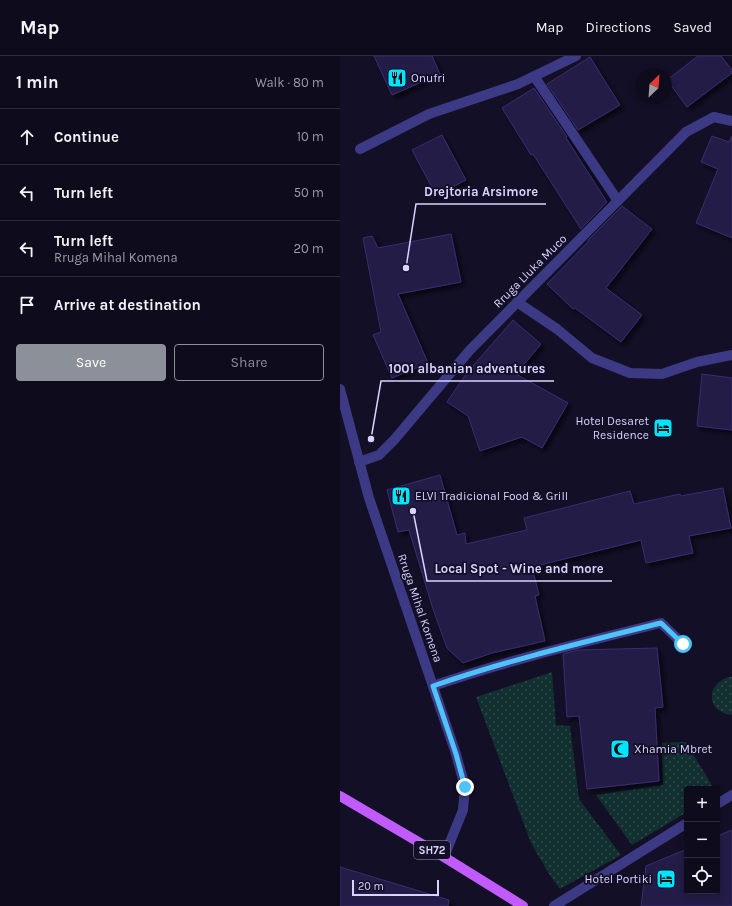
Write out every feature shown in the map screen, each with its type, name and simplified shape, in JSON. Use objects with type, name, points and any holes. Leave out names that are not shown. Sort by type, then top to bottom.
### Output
[{"type":"main road","name":"SH72","points":[[340,796],[444,857],[523,906]]},
{"type":"street","points":[[360,149],[429,114],[518,84],[576,56]]},
{"type":"street","points":[[534,76],[618,201]]},
{"type":"street","name":"Rruga Lluka Muco","points":[[360,462],[379,455],[394,440],[470,350],[686,132],[714,117],[732,121]]},
{"type":"street","points":[[517,302],[557,329],[592,358],[630,373],[662,374],[697,362],[732,355]]},
{"type":"street","name":"Rruga Mihal Komena","points":[[340,389],[369,498],[456,754],[465,787],[463,810],[444,857]]},
{"type":"street","points":[[433,686],[562,647],[661,623],[683,644]]},
{"type":"street","points":[[720,802],[732,794]]},
{"type":"street","points":[[554,906],[684,825]]},
{"type":"green space","points":[[552,672],[556,725],[570,726],[579,799],[621,855],[560,889],[549,874],[531,843],[476,697]]},
{"type":"green space","points":[[729,677],[732,677],[732,715],[723,713],[717,709],[713,704],[712,698],[716,685]]},
{"type":"green space","points":[[686,742],[712,786],[684,786],[684,814],[632,845],[596,795],[663,785],[662,743]]},
{"type":"building","points":[[374,56],[432,56],[440,74],[392,95]]},
{"type":"building","points":[[698,56],[721,56],[732,70],[732,73],[687,107],[672,87],[672,76]]},
{"type":"building","points":[[590,57],[620,105],[578,130],[547,84]]},
{"type":"building","points":[[534,88],[567,137],[566,138],[607,202],[581,229],[533,154],[531,155],[502,108]]},
{"type":"building","points":[[442,135],[466,180],[436,195],[412,150]]},
{"type":"building","points":[[712,136],[729,142],[732,136],[732,238],[696,223],[718,169],[701,162]]},
{"type":"building","points":[[622,206],[652,229],[606,288],[642,315],[621,342],[575,308],[573,309],[547,284]]},
{"type":"building","points":[[451,234],[461,282],[398,294],[428,363],[392,378],[373,335],[381,332],[363,238],[372,236],[378,248]]},
{"type":"building","points":[[513,320],[541,344],[516,374],[568,403],[542,448],[522,437],[480,451],[468,416],[447,402],[466,374]]},
{"type":"building","points":[[702,374],[732,378],[732,430],[697,426]]},
{"type":"building","points":[[440,475],[457,535],[465,533],[466,544],[527,530],[524,518],[630,491],[634,504],[680,494],[681,496],[723,488],[731,528],[689,536],[693,553],[646,563],[641,540],[532,567],[539,595],[535,596],[545,641],[492,653],[463,663],[447,648],[433,609],[409,530],[398,532],[387,490]]},
{"type":"building","name":"Xhamia Mbret","points":[[657,648],[663,707],[655,708],[659,781],[587,789],[579,716],[567,717],[563,654],[578,650]]},
{"type":"building","name":"Hotel Portiki","points":[[732,830],[732,906],[641,906],[646,866],[684,850],[684,894],[720,894],[720,835]]},
{"type":"building","points":[[340,867],[449,900],[448,906],[340,906]]},
{"type":"place","name":"Onufri","points":[[397,78]]},
{"type":"place","name":"Drejtoria Arsimore","points":[[406,268]]},
{"type":"place","name":"Hotel Desaret Residence","points":[[663,428]]},
{"type":"place","name":"1001 albanian adventures","points":[[371,439]]},
{"type":"place","name":"ELVI Tradicional Food & Grill","points":[[401,496]]},
{"type":"place","name":"Local Spot - Wine and more","points":[[413,511]]},
{"type":"place","name":"Xhamia Mbret","points":[[620,749]]},
{"type":"place","name":"Hotel Portiki","points":[[666,879]]},
{"type":"route","points":[[465,787],[456,754],[433,686],[562,647],[661,623],[683,644]]}]
